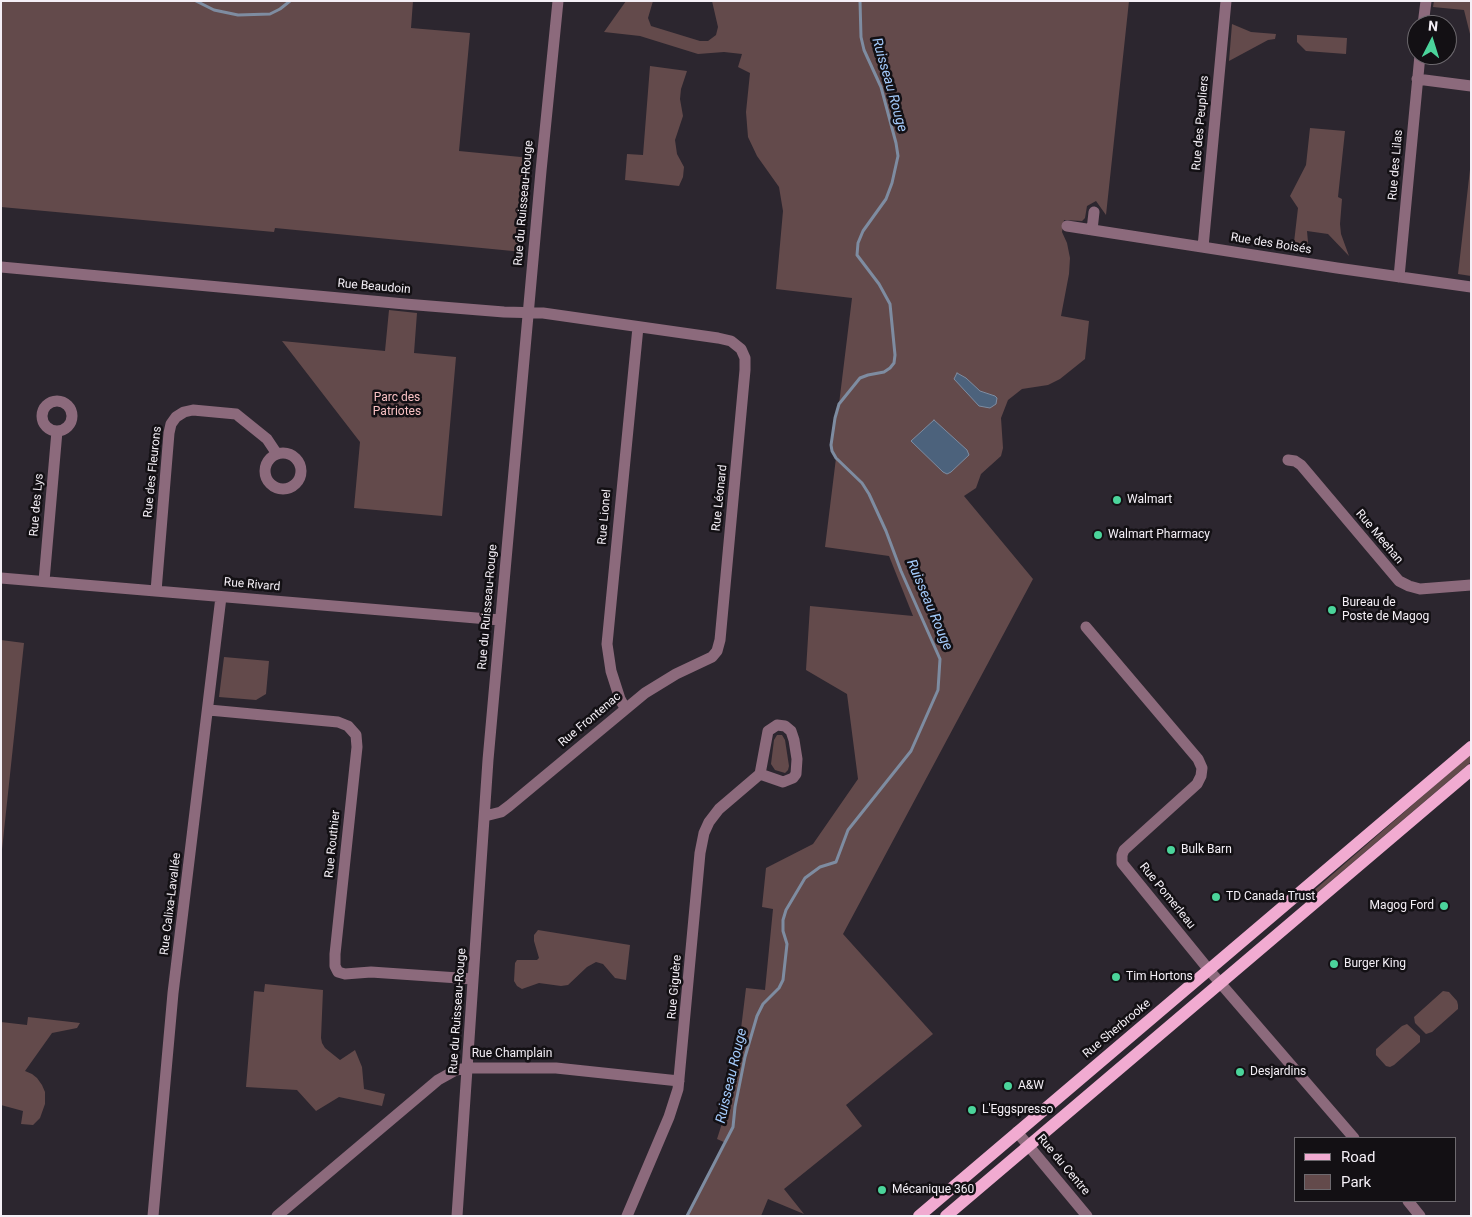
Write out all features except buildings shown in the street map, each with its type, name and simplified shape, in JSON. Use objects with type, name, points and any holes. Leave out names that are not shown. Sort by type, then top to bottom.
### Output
[{"type":"main road","name":"Rue Sherbrooke","points":[[919,1216],[1471,747]]},
{"type":"main road","points":[[946,1216],[1471,770]]},
{"type":"street","name":"Rue du Ruisseau-Rouge","points":[[457,1216],[500,620],[558,1]]},
{"type":"street","name":"Rue des Peupliers","points":[[1203,247],[1226,1]]},
{"type":"street","points":[[1424,15],[1426,1]]},
{"type":"street","name":"Rue des Lilas","points":[[1399,277],[1419,65]]},
{"type":"street","points":[[1418,79],[1471,86]]},
{"type":"street","points":[[1092,230],[1094,212]]},
{"type":"street","name":"Rue des Boisés","points":[[1067,226],[1471,287]]},
{"type":"street","name":"Rue Beaudoin","points":[[1,267],[405,304],[504,312],[543,313],[725,339],[736,344],[741,349]]},
{"type":"street","name":"Rue Lionel","points":[[625,708],[611,671],[607,644],[638,326]]},
{"type":"street","name":"Rue Léonard","points":[[717,651],[746,370],[745,358],[741,349]]},
{"type":"street","name":"Rue des Fleurons","points":[[156,591],[169,432],[171,424],[176,417],[184,412],[193,410],[236,414],[267,439],[277,454]]},
{"type":"street","name":"Rue des Lys","points":[[44,581],[57,431]]},
{"type":"street","name":"Rue Meehan","points":[[1288,460],[1295,461],[1301,465],[1399,581],[1420,589],[1471,585]]},
{"type":"street","name":"Rue Rivard","points":[[1,578],[500,620]]},
{"type":"street","name":"Rue Calixa-Lavallée","points":[[153,1216],[173,993],[222,597]]},
{"type":"street","name":"Rue Pomerleau","points":[[1086,627],[1200,763],[1202,772],[1198,782],[1124,850],[1121,859],[1124,865],[1209,970],[1353,1137]]},
{"type":"street","name":"Rue Frontenac","points":[[485,816],[500,812],[509,806],[625,708],[655,686],[712,656],[717,651]]},
{"type":"street","name":"Rue Routhier","points":[[209,710],[338,722],[348,726],[356,735],[335,954],[335,966],[338,972],[345,974],[371,972],[473,979]]},
{"type":"street","points":[[773,726],[785,726],[791,731],[794,740],[797,759],[796,774],[783,782],[760,774],[764,761],[767,733],[773,726]]},
{"type":"street","name":"Rue Giguère","points":[[627,1216],[669,1117],[679,1081],[700,854],[704,833],[712,817],[719,809],[760,774]]},
{"type":"street","name":"Rue Champlain","points":[[277,1216],[438,1080],[456,1070],[468,1068],[566,1068],[679,1081]]},
{"type":"street","name":"Rue du Centre","points":[[1017,1132],[1087,1216]]},
{"type":"street","points":[[1409,1202],[1420,1216]]},
{"type":"green space","points":[[1,1],[413,1],[411,28],[470,33],[459,151],[531,158],[523,252],[275,228],[274,232],[1,207]]},
{"type":"green space","points":[[626,1],[653,1],[648,18],[651,26],[700,41],[708,41],[716,35],[718,27],[712,1],[1129,1],[1106,215],[1096,201],[1087,206],[1085,218],[1082,221],[1064,220],[1062,232],[1067,243],[1070,258],[1061,316],[1089,321],[1085,359],[1060,379],[1048,385],[1022,389],[1008,400],[1001,418],[1003,448],[1001,456],[981,474],[976,488],[964,496],[1033,579],[843,934],[933,1034],[846,1105],[862,1126],[784,1189],[804,1214],[768,1199],[761,1216],[687,1216],[726,1143],[717,1139],[734,1086],[746,988],[765,990],[773,909],[762,907],[766,868],[813,844],[858,779],[847,694],[806,670],[810,606],[913,616],[889,556],[825,547],[836,458],[832,451],[831,439],[839,404],[852,298],[776,289],[783,211],[779,187],[757,156],[748,137],[746,112],[750,73],[738,67],[742,54],[724,52],[698,54],[640,36],[604,32]]},
{"type":"green space","points":[[1434,1],[1471,1],[1471,38],[1464,10],[1433,7]]},
{"type":"green space","points":[[1232,24],[1251,32],[1276,34],[1275,39],[1268,40],[1229,61]]},
{"type":"green space","points":[[1297,35],[1347,38],[1346,54],[1306,51],[1297,42]]},
{"type":"green space","points":[[650,66],[687,71],[680,99],[683,116],[675,140],[677,154],[684,167],[683,177],[679,186],[625,180],[627,154],[643,155]]},
{"type":"green space","points":[[1310,128],[1345,131],[1338,197],[1342,199],[1341,234],[1349,256],[1328,234],[1307,231],[1309,253],[1293,251],[1298,208],[1290,196],[1306,165]]},
{"type":"green space","points":[[1471,161],[1471,276],[1458,274]]},
{"type":"green space","name":"Parc des Patriotes","points":[[389,310],[417,313],[414,353],[456,357],[442,516],[354,508],[360,442],[282,341],[385,351]]},
{"type":"green space","points":[[1,640],[24,643],[1,859]]},
{"type":"green space","points":[[224,657],[269,661],[266,694],[256,700],[219,697]]},
{"type":"green space","points":[[777,735],[782,735],[785,740],[789,766],[785,773],[775,770],[771,764],[774,740]]},
{"type":"green space","points":[[1471,754],[1471,762],[1305,903],[1303,900]]},
{"type":"green space","points":[[538,930],[630,945],[626,980],[615,978],[603,964],[596,962],[587,967],[568,985],[539,983],[522,989],[514,981],[515,963],[517,960],[537,960],[539,958],[534,941],[534,935]]},
{"type":"green space","points":[[265,984],[323,990],[322,1043],[325,1048],[340,1060],[355,1050],[362,1067],[364,1089],[385,1094],[382,1106],[339,1097],[316,1111],[297,1090],[246,1087],[254,991],[264,992]]},
{"type":"green space","points":[[1443,991],[1449,992],[1457,1001],[1458,1009],[1432,1032],[1426,1034],[1415,1023],[1414,1017]]},
{"type":"green space","points":[[28,1017],[80,1023],[77,1028],[52,1033],[25,1071],[37,1078],[45,1092],[45,1104],[40,1118],[33,1125],[21,1124],[23,1111],[1,1105],[1,1022],[27,1025]]},
{"type":"green space","points":[[1407,1024],[1420,1036],[1420,1042],[1394,1065],[1386,1066],[1376,1055],[1376,1049],[1402,1026]]},
{"type":"water","points":[[957,373],[966,378],[980,391],[995,396],[997,398],[996,404],[990,408],[979,406],[954,379]]},
{"type":"water","points":[[934,420],[967,450],[969,455],[947,474],[911,441]]},
{"type":"waterway","points":[[196,1],[214,10],[238,15],[270,14],[290,1]]},
{"type":"waterway","name":"Ruisseau Rouge","points":[[687,1216],[733,1127],[745,1057],[757,1016],[763,1004],[779,988],[783,980],[787,944],[783,931],[783,920],[786,910],[805,878],[820,867],[836,862],[848,830],[911,751],[938,690],[940,659],[901,571],[886,531],[862,483],[836,458],[831,445],[839,404],[860,378],[884,372],[890,368],[894,363],[895,355],[890,304],[879,284],[857,255],[858,243],[863,231],[886,199],[898,156],[881,87],[864,50],[861,37],[860,1]]},
{"type":"place","name":"Walmart","points":[[1117,500]]},
{"type":"place","name":"Walmart Pharmacy","points":[[1098,535]]},
{"type":"place","name":"Bureau de Poste de Magog","points":[[1332,610]]},
{"type":"place","name":"Bulk Barn","points":[[1171,850]]},
{"type":"place","name":"TD Canada Trust","points":[[1216,897]]},
{"type":"place","name":"Magog Ford","points":[[1444,906]]},
{"type":"place","name":"Burger King","points":[[1334,964]]},
{"type":"place","name":"Tim Hortons","points":[[1116,977]]},
{"type":"place","name":"Desjardins","points":[[1240,1072]]},
{"type":"place","name":"A&W","points":[[1008,1086]]},
{"type":"place","name":"L'Eggspresso","points":[[972,1110]]},
{"type":"place","name":"Mécanique 360","points":[[882,1190]]}]
